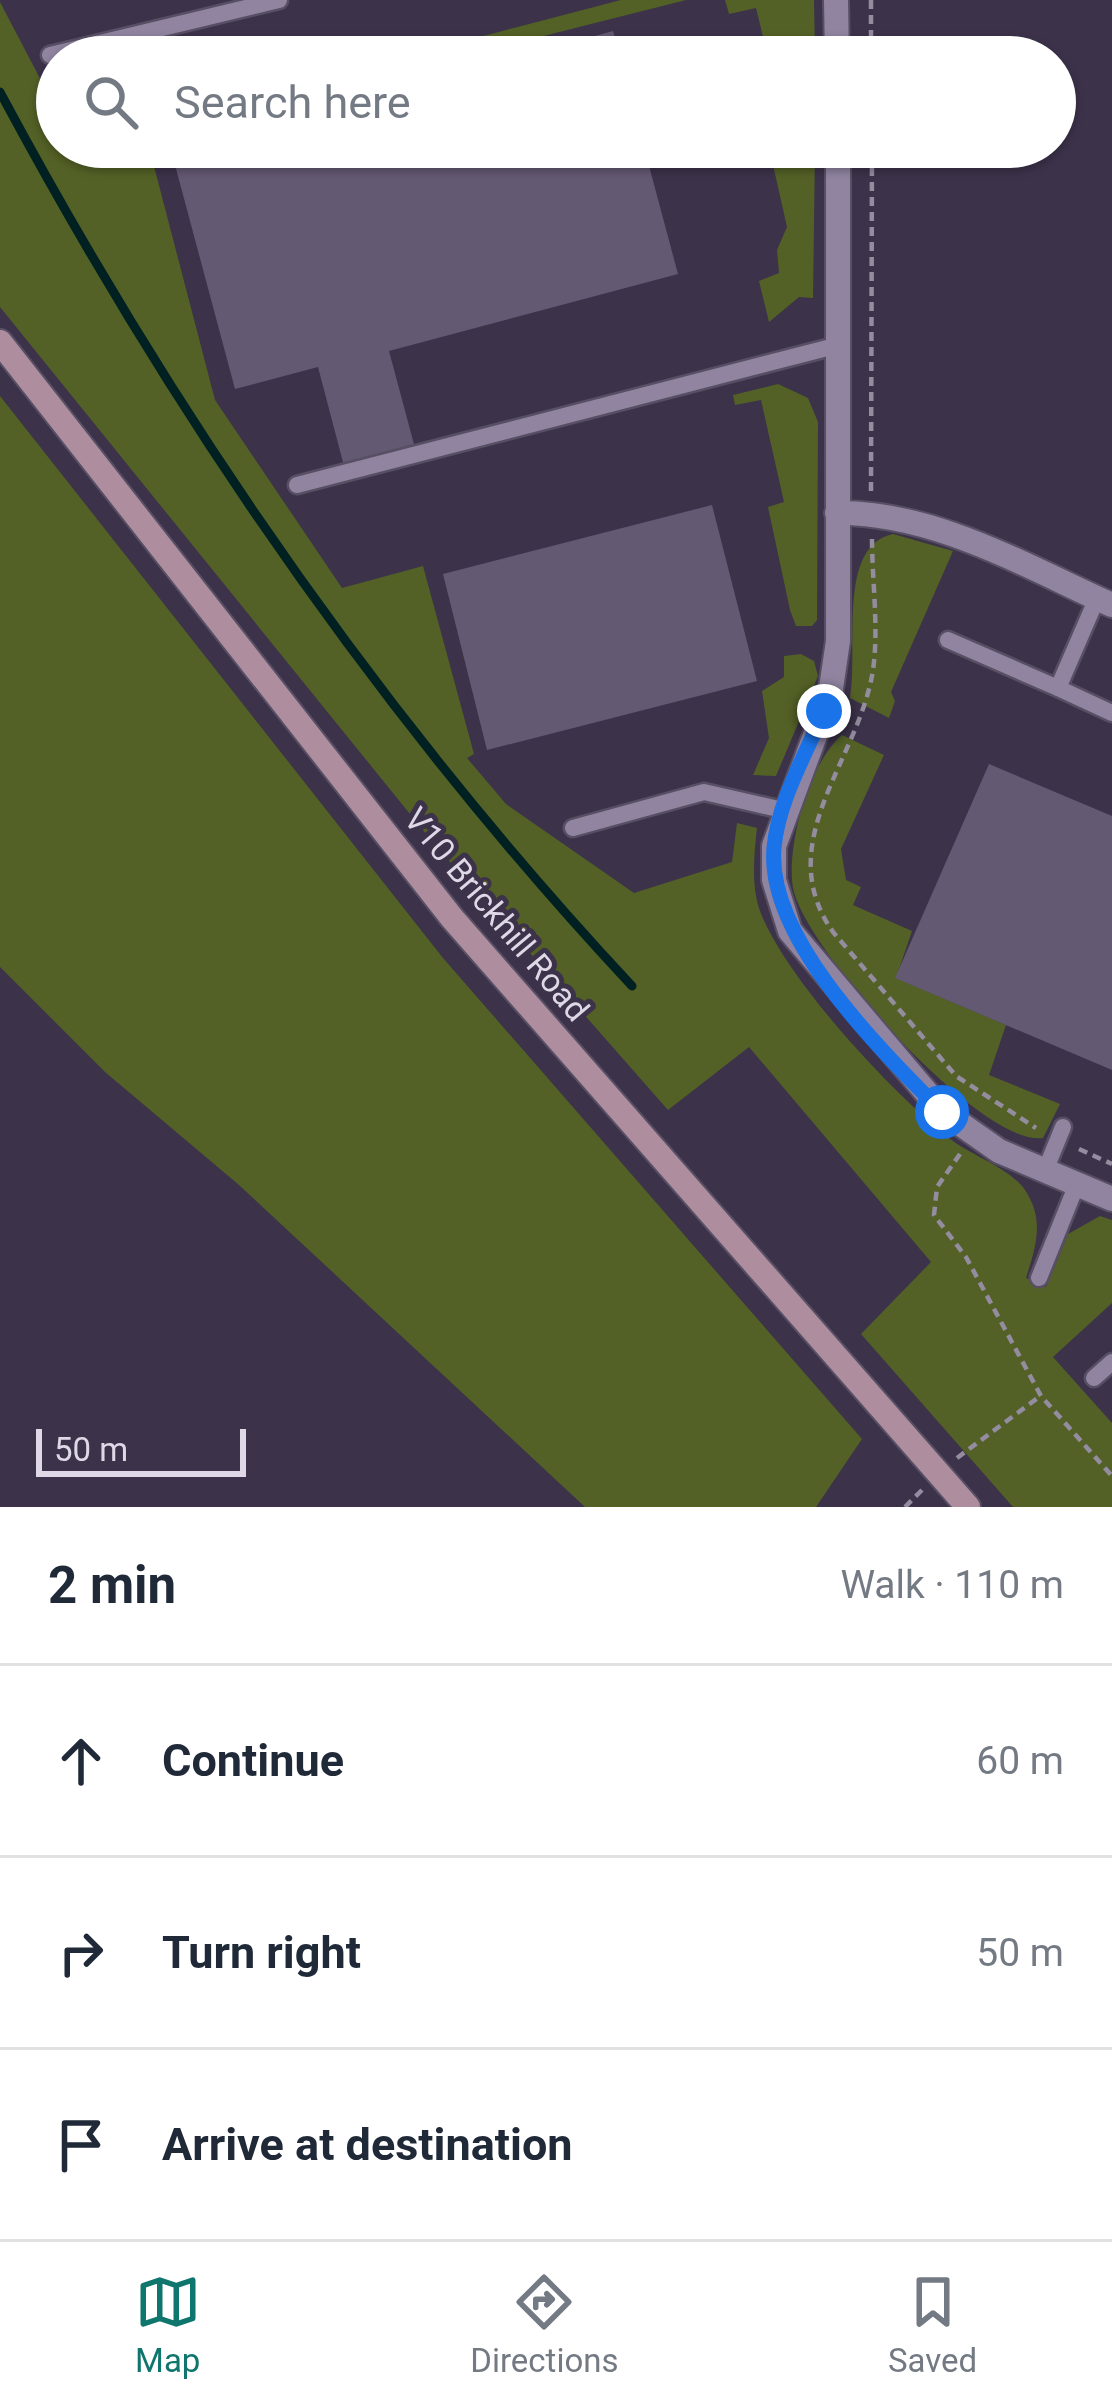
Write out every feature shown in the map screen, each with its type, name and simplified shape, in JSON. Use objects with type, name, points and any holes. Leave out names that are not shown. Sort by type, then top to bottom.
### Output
[{"type":"street","points":[[836,0],[837,36]]},
{"type":"street","points":[[838,168],[835,674],[783,809],[774,846],[774,880],[790,931],[919,1088],[974,1135],[1045,1172],[1112,1199]]},
{"type":"street","name":"V10 Brickhill Road","points":[[0,342],[452,918],[968,1507]]},
{"type":"street","points":[[837,514],[872,513],[960,538],[1105,601]]},
{"type":"lane","points":[[129,36],[279,0]]},
{"type":"lane","points":[[297,484],[835,346]]},
{"type":"lane","points":[[1058,688],[1105,601]]},
{"type":"lane","points":[[948,640],[1112,712]]},
{"type":"lane","points":[[572,828],[704,792],[783,809]]},
{"type":"lane","points":[[1045,1172],[1061,1134]]},
{"type":"lane","points":[[1039,1278],[1077,1184]]},
{"type":"lane","points":[[1094,1378],[1112,1362]]},
{"type":"path","points":[[871,0],[872,36]]},
{"type":"path","points":[[872,168],[873,668],[857,726],[808,842],[813,894],[833,932],[956,1076],[994,1105],[1112,1163]]},
{"type":"path","points":[[974,1135],[938,1187],[934,1215],[966,1257],[1041,1396],[1112,1475]]},
{"type":"path","points":[[938,1473],[1041,1396]]},
{"type":"green space","points":[[621,0],[686,0],[544,36],[483,36]]},
{"type":"green space","points":[[725,0],[814,0],[815,36],[763,36],[756,8],[729,14]]},
{"type":"green space","points":[[0,2],[36,71],[36,168],[154,168],[215,400],[342,588],[423,566],[474,754],[467,758],[506,804],[634,893],[732,862],[737,823],[757,828],[757,901],[792,968],[842,1033],[899,1093],[949,1138],[1010,1175],[1025,1190],[1037,1223],[1026,1278],[1046,1287],[1068,1234],[1100,1216],[1112,1220],[1112,1303],[1053,1357],[1112,1423],[1112,1507],[1013,1507],[861,1334],[931,1262],[749,1047],[668,1110],[435,845],[0,307]]},
{"type":"green space","points":[[774,168],[815,168],[813,298],[799,297],[769,322],[759,281],[779,273],[777,250],[787,227]]},
{"type":"green space","points":[[778,384],[808,398],[818,422],[817,620],[812,626],[796,626],[790,610],[768,507],[784,502],[761,400],[735,405],[733,395]]},
{"type":"green space","points":[[0,396],[443,958],[862,1439],[816,1507],[585,1507],[239,1185],[105,1072],[0,967]]},
{"type":"green space","points":[[893,534],[953,551],[891,692],[895,701],[889,718],[850,698],[857,579],[875,543]]},
{"type":"green space","points":[[801,654],[814,661],[818,676],[776,776],[753,775],[769,738],[762,691],[784,677],[784,656]]},
{"type":"green space","points":[[842,735],[884,755],[841,849],[846,880],[861,887],[853,905],[912,931],[896,978],[1006,1025],[989,1075],[1060,1104],[1043,1138],[1015,1133],[939,1079],[860,995],[804,916],[793,888],[797,829],[819,765]]},
{"type":"building","points":[[176,168],[650,168],[678,274],[389,351],[415,448],[344,466],[318,367],[235,389]]},
{"type":"building","points":[[712,505],[757,681],[487,750],[443,574]]},
{"type":"building","points":[[989,764],[1112,816],[1112,1070],[895,978]]},
{"type":"waterway","points":[[0,92],[36,156]]},
{"type":"waterway","points":[[42,168],[137,330],[287,560],[452,779],[632,986]]},
{"type":"route","points":[[824,711],[783,809],[774,846],[774,880],[781,909],[804,954],[942,1112]]}]
